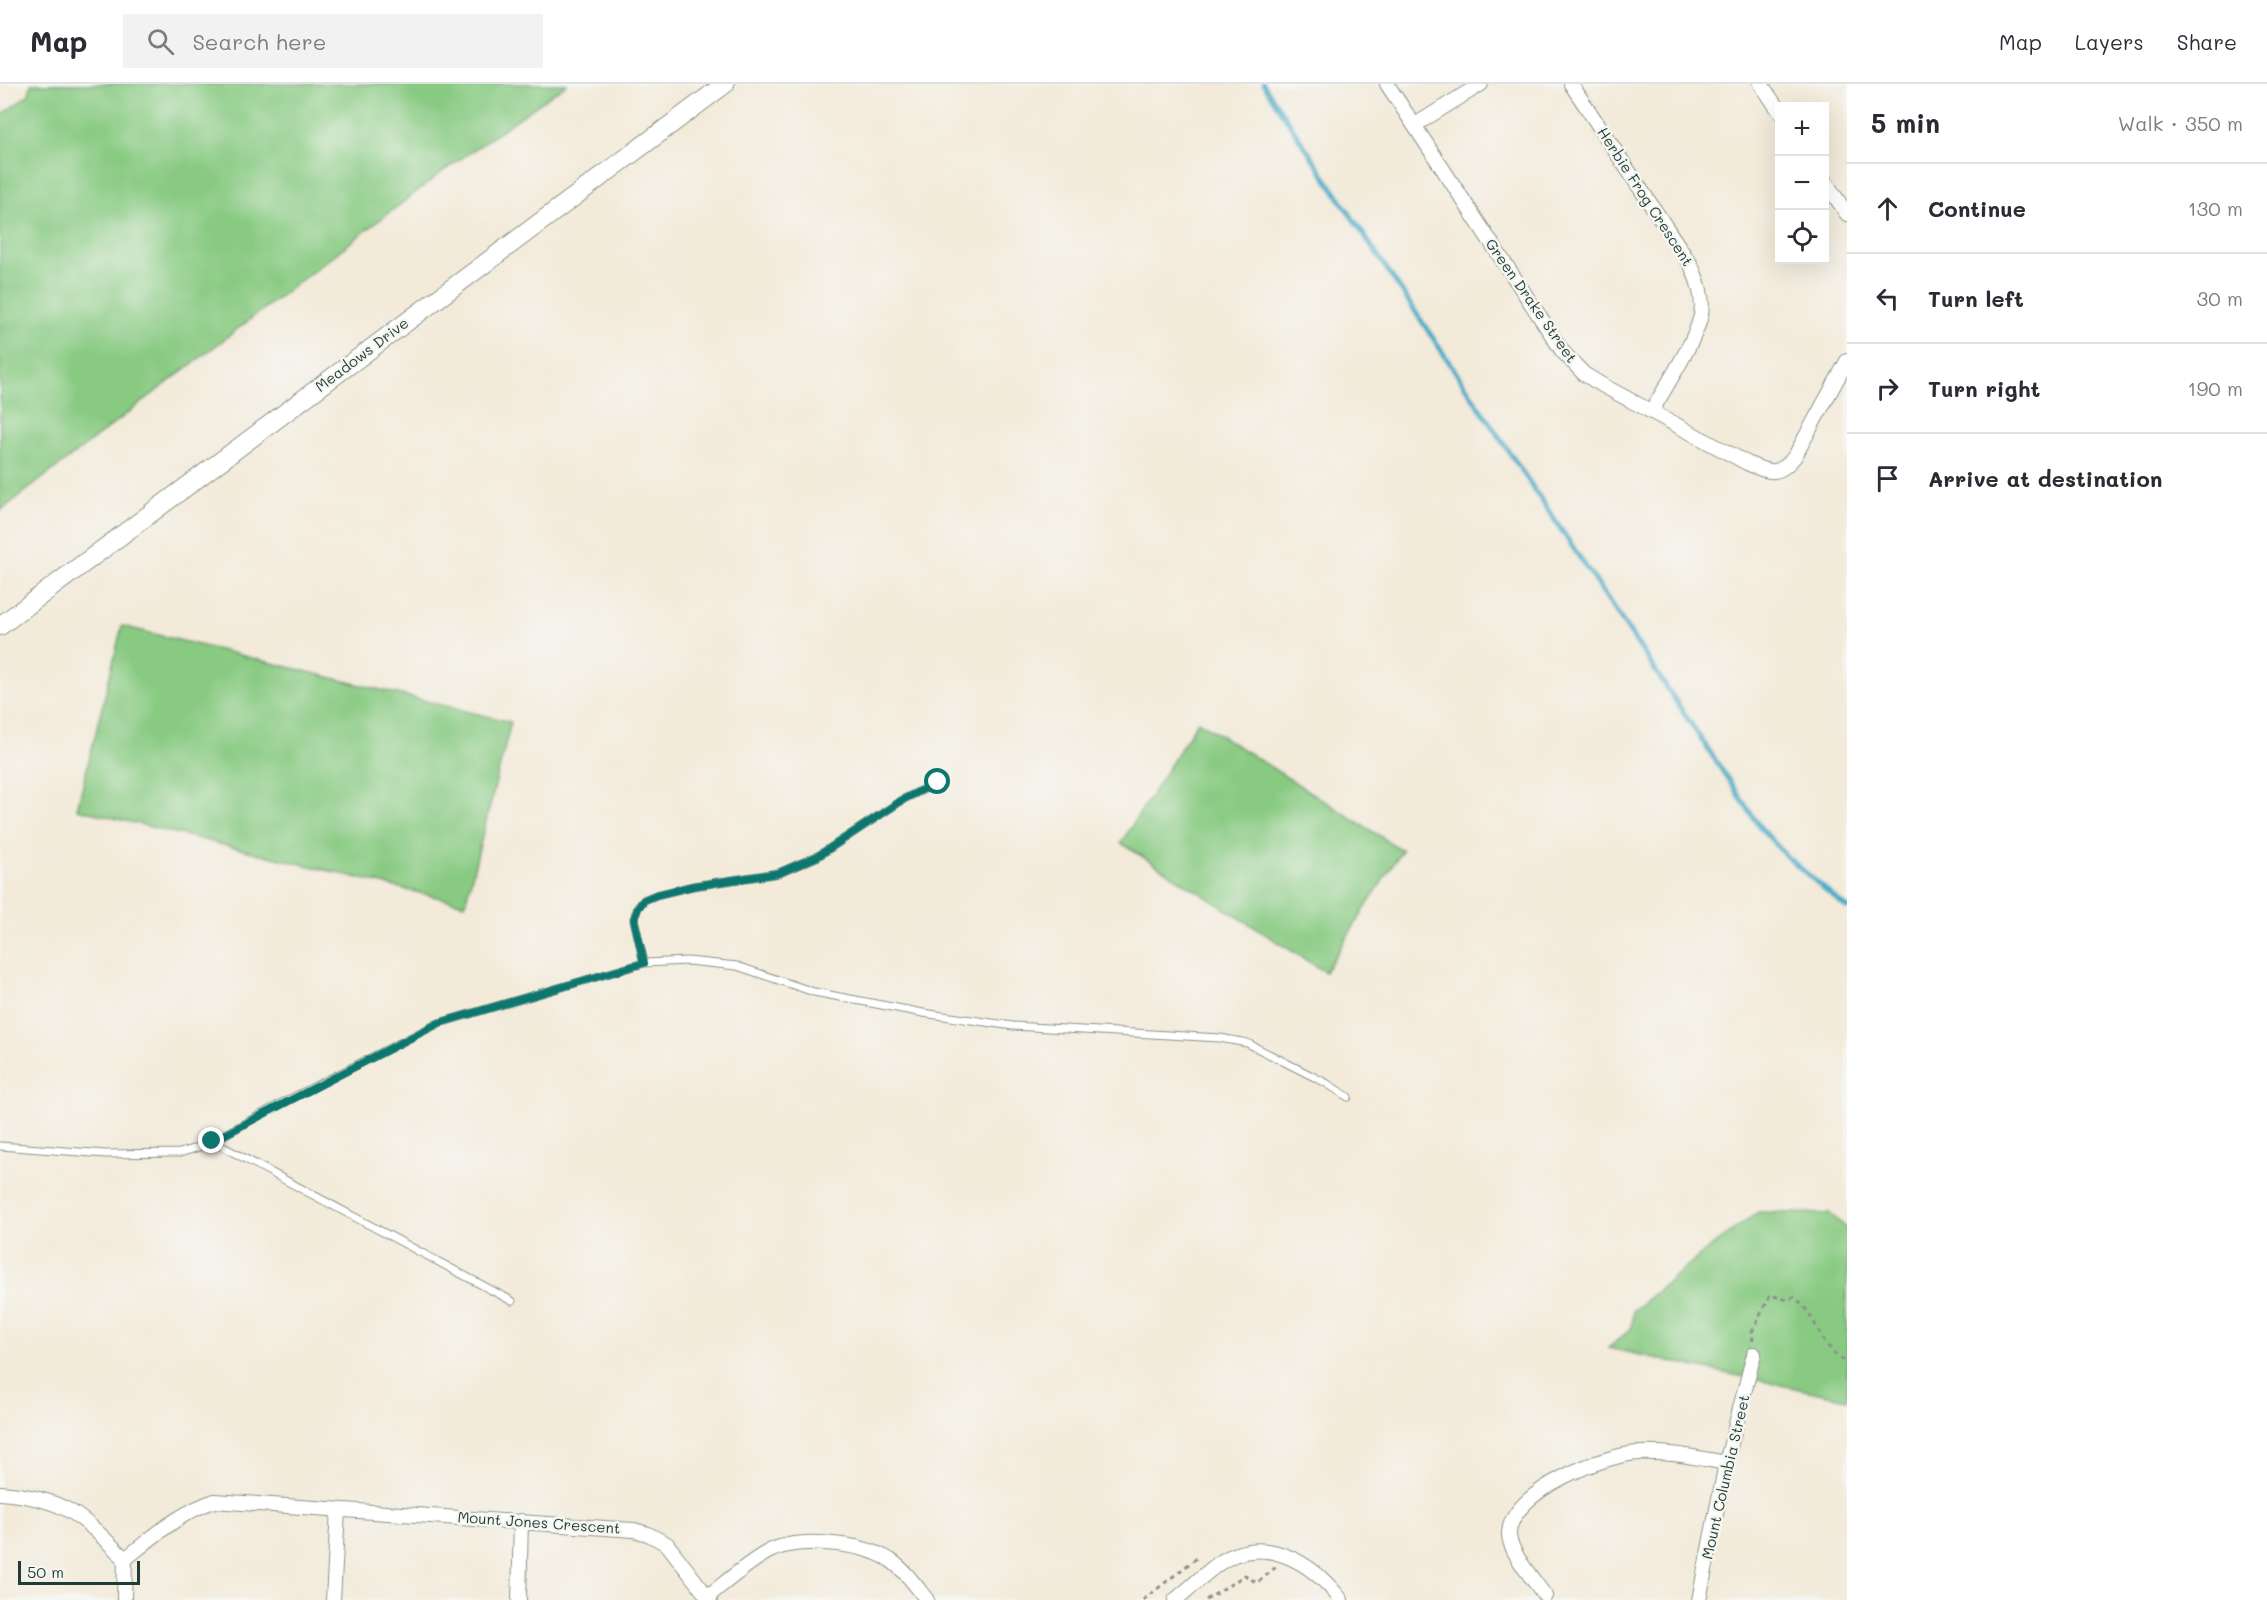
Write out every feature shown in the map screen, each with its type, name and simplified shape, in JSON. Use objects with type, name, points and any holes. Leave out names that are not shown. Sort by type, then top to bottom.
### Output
[{"type":"street","name":"Meadows Drive","points":[[0,626],[725,84]]},
{"type":"street","name":"Green Drake Street","points":[[1387,84],[1563,352],[1584,374],[1747,463],[1770,472],[1787,466],[1796,456],[1847,361]]},
{"type":"street","points":[[1415,125],[1481,84]]},
{"type":"street","name":"Herbie Frog Crescent","points":[[1571,84],[1691,265],[1698,280],[1702,303],[1698,327],[1651,412]]},
{"type":"street","points":[[1761,84],[1775,106]]},
{"type":"street","points":[[1829,187],[1847,214]]},
{"type":"street","name":"Mount Columbia Street","points":[[1699,1600],[1726,1462],[1754,1354]]},
{"type":"street","points":[[1545,1596],[1510,1542],[1509,1532],[1520,1508],[1541,1490],[1605,1458],[1638,1453],[1677,1454],[1726,1462]]},
{"type":"street","points":[[0,1493],[17,1494],[60,1504],[88,1524],[125,1559],[124,1600]]},
{"type":"street","name":"Mount Jones Crescent","points":[[125,1559],[168,1525],[200,1506],[214,1502],[522,1521],[614,1528],[648,1534],[667,1544],[708,1598]]},
{"type":"street","points":[[333,1600],[338,1510]]},
{"type":"street","points":[[519,1600],[522,1521]]},
{"type":"street","points":[[708,1598],[766,1553],[782,1546],[803,1543],[840,1545],[874,1552],[890,1560],[903,1571],[927,1600]]},
{"type":"street","points":[[1175,1600],[1219,1564],[1239,1554],[1257,1550],[1285,1555],[1304,1563],[1329,1585],[1341,1600]]},
{"type":"lane","points":[[644,963],[634,919],[644,900],[693,886],[779,873],[818,856],[904,799],[938,782]]},
{"type":"lane","points":[[0,1146],[60,1152],[151,1155],[180,1153],[212,1141],[439,1023],[644,963],[688,961],[737,966],[814,992],[923,1013],[1013,1026],[1220,1038],[1247,1043],[1326,1083],[1348,1097]]},
{"type":"lane","points":[[212,1141],[512,1301]]},
{"type":"path","points":[[1754,1354],[1752,1332],[1770,1295],[1788,1300],[1794,1297],[1802,1302],[1816,1322],[1829,1349],[1836,1357],[1847,1362]]},
{"type":"path","points":[[1206,1600],[1245,1575],[1257,1583],[1285,1555]]},
{"type":"path","points":[[1143,1600],[1198,1557]]},
{"type":"green space","points":[[31,84],[567,84],[441,173],[0,511],[0,116],[29,94]]},
{"type":"green space","points":[[122,626],[511,722],[465,904],[77,809]]},
{"type":"green space","points":[[1198,721],[1402,850],[1325,972],[1121,843]]},
{"type":"green space","points":[[1758,1212],[1830,1214],[1847,1228],[1847,1399],[1608,1348],[1631,1329],[1633,1311],[1709,1248]]},
{"type":"waterway","points":[[1263,84],[1760,827],[1786,856],[1847,908]]},
{"type":"route","points":[[212,1141],[439,1023],[644,963],[634,919],[644,900],[693,886],[779,873],[818,856],[904,799],[938,782]]}]
